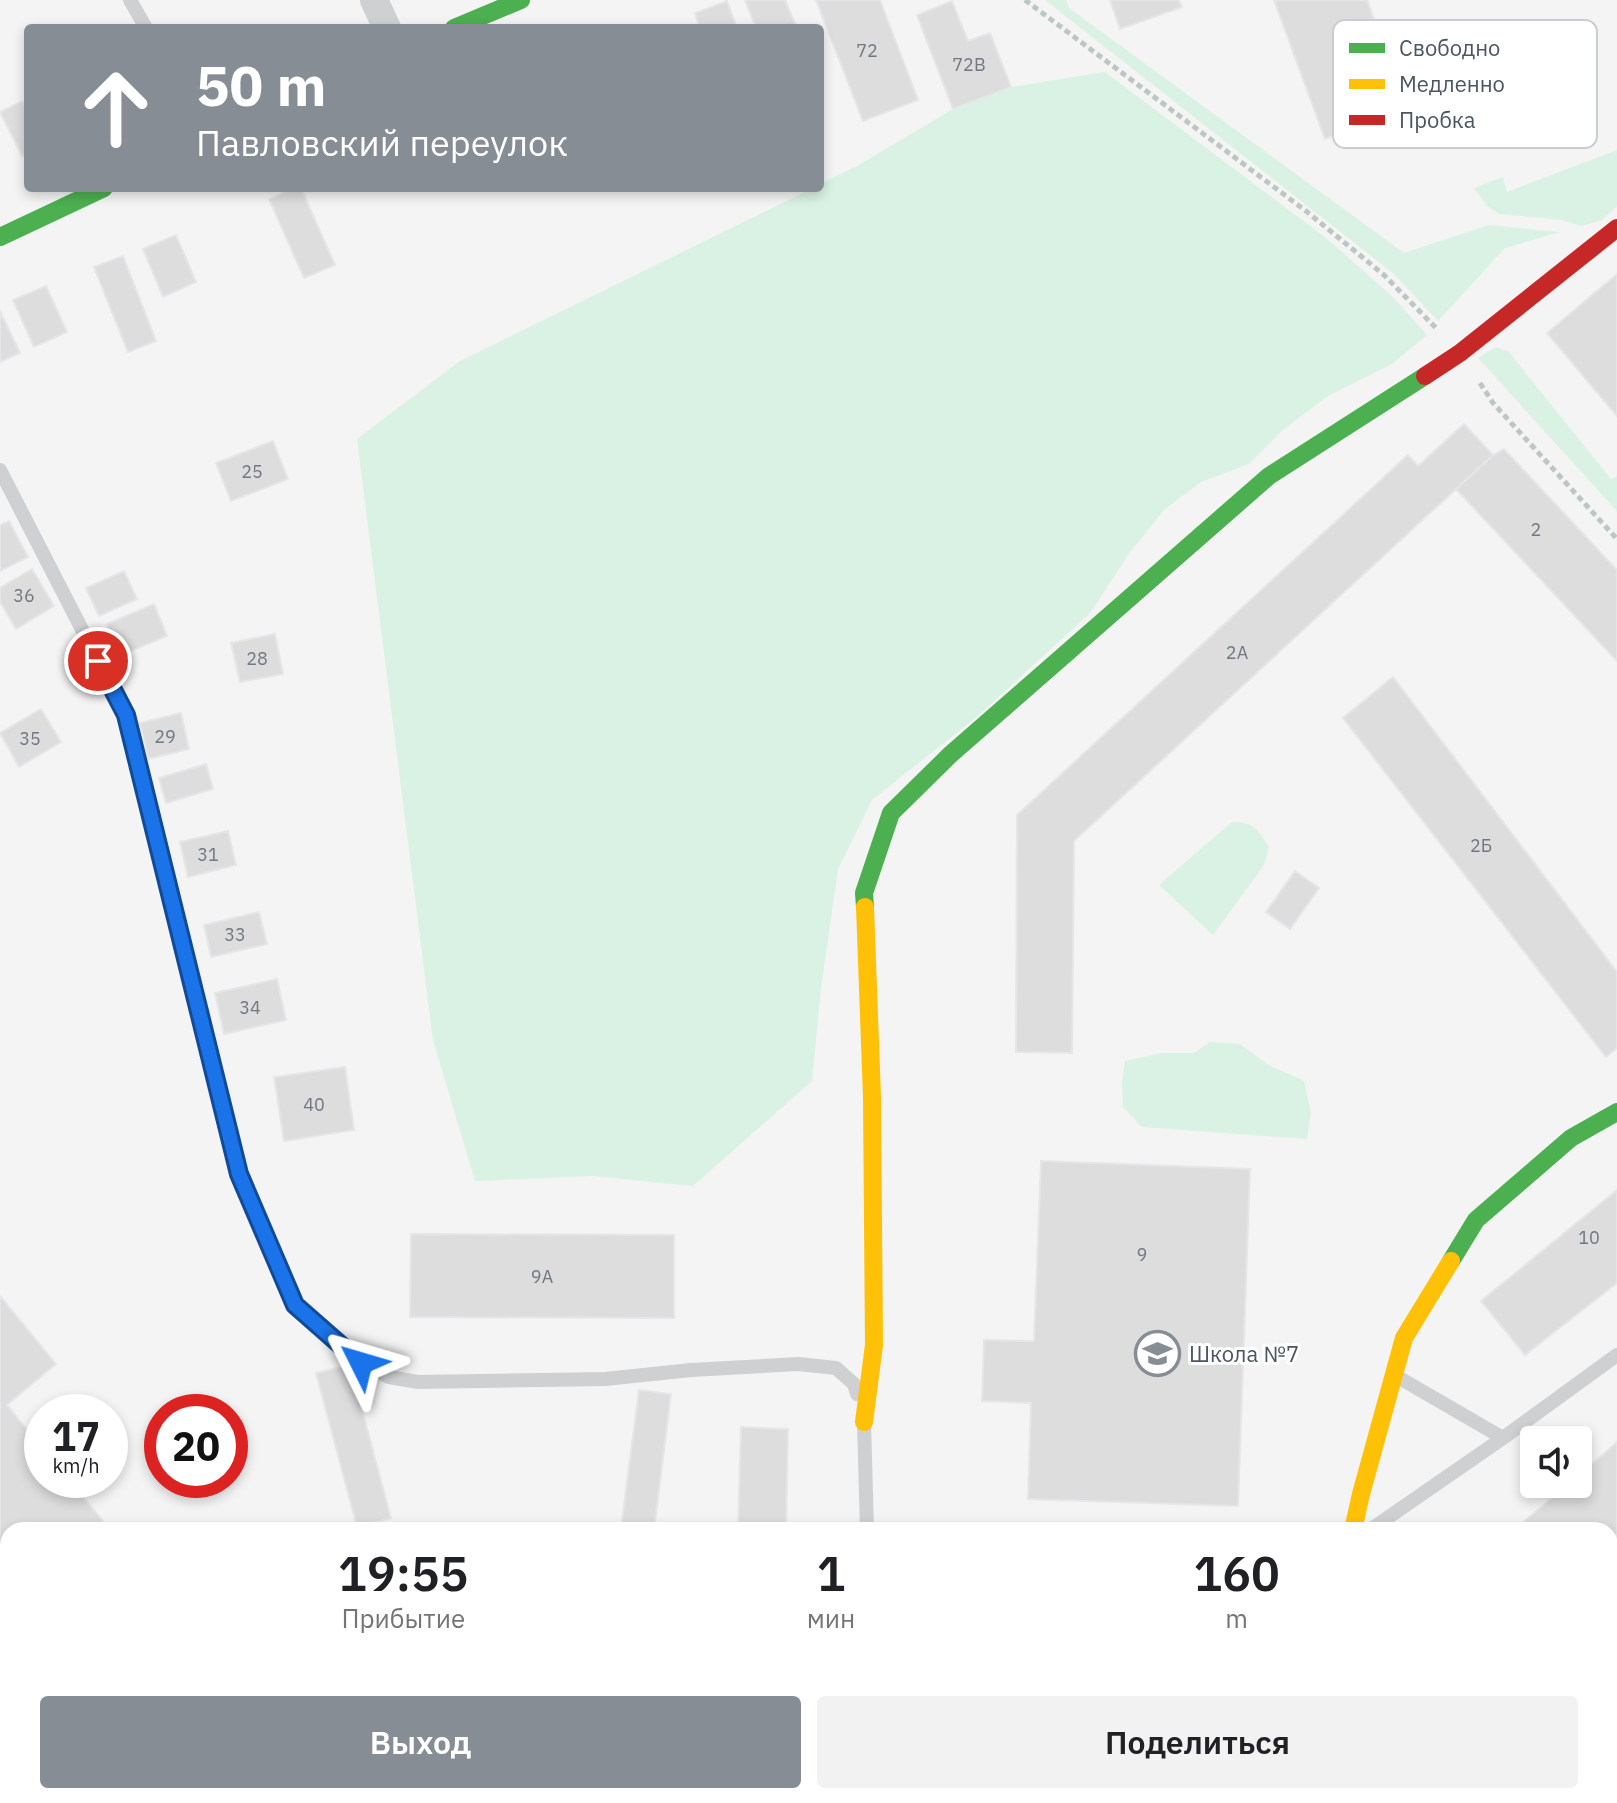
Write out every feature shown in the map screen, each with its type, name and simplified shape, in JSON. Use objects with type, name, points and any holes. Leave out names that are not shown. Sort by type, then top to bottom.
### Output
[{"type":"street","points":[[374,0],[385,24]]},
{"type":"street","points":[[464,24],[521,0]]},
{"type":"street","points":[[0,237],[96,192]]},
{"type":"street","points":[[864,1422],[874,1329],[872,1097],[864,893],[891,813],[951,754],[1269,476],[1460,353],[1617,228]]},
{"type":"street","points":[[1355,1522],[1404,1338],[1476,1220],[1571,1138],[1617,1112]]},
{"type":"lane","points":[[130,0],[144,24]]},
{"type":"lane","points":[[0,470],[126,715],[239,1174],[295,1305],[361,1363],[389,1377],[418,1382],[605,1379],[798,1364],[836,1368],[854,1384],[864,1422],[867,1522]]},
{"type":"lane","points":[[1382,1522],[1617,1355]]},
{"type":"lane","points":[[1394,1375],[1503,1438]]},
{"type":"path","points":[[1025,0],[1317,220],[1384,275],[1460,353],[1493,403],[1617,539]]},
{"type":"green space","points":[[1045,0],[1066,0],[1069,8],[1404,253],[1489,225],[1560,232],[1505,248],[1438,321],[1394,274]]},
{"type":"green space","points":[[1105,72],[1325,237],[1393,297],[1427,335],[1392,364],[1326,397],[1282,431],[1249,464],[1201,482],[1164,510],[1128,555],[1091,612],[978,716],[872,800],[838,869],[812,1081],[693,1186],[592,1176],[475,1181],[433,1040],[357,439],[460,361],[805,192],[824,192],[824,182],[953,109],[1011,87]]},
{"type":"green space","points":[[1617,150],[1617,206],[1602,220],[1581,226],[1562,220],[1499,214],[1487,206],[1474,188],[1503,177],[1507,192]]},
{"type":"green space","points":[[1496,347],[1508,351],[1611,479],[1617,476],[1617,511],[1478,358]]},
{"type":"green space","points":[[1232,822],[1246,823],[1255,828],[1269,847],[1264,865],[1213,935],[1159,885]]},
{"type":"green space","points":[[1210,1042],[1240,1044],[1267,1064],[1304,1081],[1311,1113],[1307,1139],[1142,1127],[1123,1107],[1125,1061],[1162,1053],[1194,1053]]},
{"type":"building","points":[[745,0],[785,0],[795,24],[754,24]]},
{"type":"building","points":[[816,0],[880,0],[918,100],[863,121]]},
{"type":"building","points":[[1110,0],[1179,0],[1182,7],[1120,29]]},
{"type":"building","points":[[1274,0],[1367,0],[1374,20],[1333,20],[1333,136],[1325,139]]},
{"type":"building","points":[[727,1],[736,24],[699,24],[695,13]]},
{"type":"building","points":[[952,1],[968,41],[990,33],[1011,87],[953,109],[917,15]]},
{"type":"building","points":[[22,101],[24,105],[22,156],[0,112]]},
{"type":"building","points":[[286,192],[303,192],[335,265],[304,278],[269,199]]},
{"type":"building","points":[[176,235],[196,282],[163,297],[143,249]]},
{"type":"building","points":[[123,256],[156,341],[128,352],[94,267]]},
{"type":"building","points":[[1617,274],[1617,416],[1547,333]]},
{"type":"building","points":[[46,286],[67,332],[34,347],[13,300]]},
{"type":"building","points":[[0,311],[20,353],[0,362]]},
{"type":"building","points":[[1464,424],[1493,455],[1074,841],[1072,1053],[1016,1052],[1017,815],[1408,455],[1418,466]]},
{"type":"building","points":[[273,441],[288,479],[231,501],[216,463]]},
{"type":"building","points":[[1504,449],[1617,570],[1617,661],[1456,489],[1493,455]]},
{"type":"building","points":[[9,521],[28,557],[0,571],[0,525]]},
{"type":"building","points":[[32,569],[54,606],[16,629],[0,602],[0,588]]},
{"type":"building","points":[[124,571],[137,599],[99,616],[86,588]]},
{"type":"building","points":[[154,604],[167,636],[119,656],[107,624]]},
{"type":"building","points":[[275,634],[283,674],[240,682],[231,643]]},
{"type":"building","points":[[1393,677],[1617,972],[1617,1048],[1606,1057],[1343,718]]},
{"type":"building","points":[[41,709],[61,742],[19,767],[0,733]]},
{"type":"building","points":[[181,713],[189,749],[148,759],[140,723]]},
{"type":"building","points":[[206,764],[213,789],[166,803],[159,778]]},
{"type":"building","points":[[228,831],[236,865],[188,877],[180,842]]},
{"type":"building","points":[[1295,871],[1319,888],[1290,929],[1266,912]]},
{"type":"building","points":[[259,912],[267,944],[211,957],[204,925]]},
{"type":"building","points":[[277,979],[286,1020],[224,1034],[215,993]]},
{"type":"building","points":[[345,1067],[354,1130],[284,1141],[274,1077]]},
{"type":"building","name":"Школа №7","points":[[1041,1161],[1250,1169],[1238,1506],[1028,1499],[1031,1403],[982,1401],[984,1340],[1034,1341]]},
{"type":"building","points":[[1617,1190],[1617,1283],[1525,1355],[1481,1301]]},
{"type":"building","points":[[411,1234],[674,1235],[674,1318],[410,1317]]},
{"type":"building","points":[[0,1296],[56,1364],[7,1405],[24,1426],[24,1498],[84,1498],[102,1522],[0,1522]]},
{"type":"building","points":[[350,1365],[391,1518],[356,1522],[316,1373]]},
{"type":"building","points":[[639,1390],[671,1394],[655,1522],[622,1522]]},
{"type":"building","points":[[741,1427],[788,1429],[786,1522],[738,1522]]},
{"type":"building","points":[[1617,1442],[1617,1522],[1523,1522],[1552,1498],[1592,1498],[1592,1464]]},
{"type":"traffic: fast","points":[[464,24],[521,0]]},
{"type":"traffic: fast","points":[[0,237],[96,192]]},
{"type":"traffic: fast","points":[[865,907],[864,893],[891,813],[951,754],[1269,476],[1425,376]]},
{"type":"traffic: fast","points":[[1451,1261],[1476,1220],[1571,1138],[1617,1112]]},
{"type":"traffic: slow","points":[[864,1422],[874,1345],[872,1097],[865,907]]},
{"type":"traffic: slow","points":[[1355,1522],[1404,1338],[1451,1261]]},
{"type":"traffic: jam","points":[[1425,376],[1460,353],[1617,228]]},
{"type":"place","name":"Школа №7","points":[[1158,1353]]},
{"type":"route","points":[[98,661],[126,715],[239,1174],[295,1305],[361,1363]]}]
